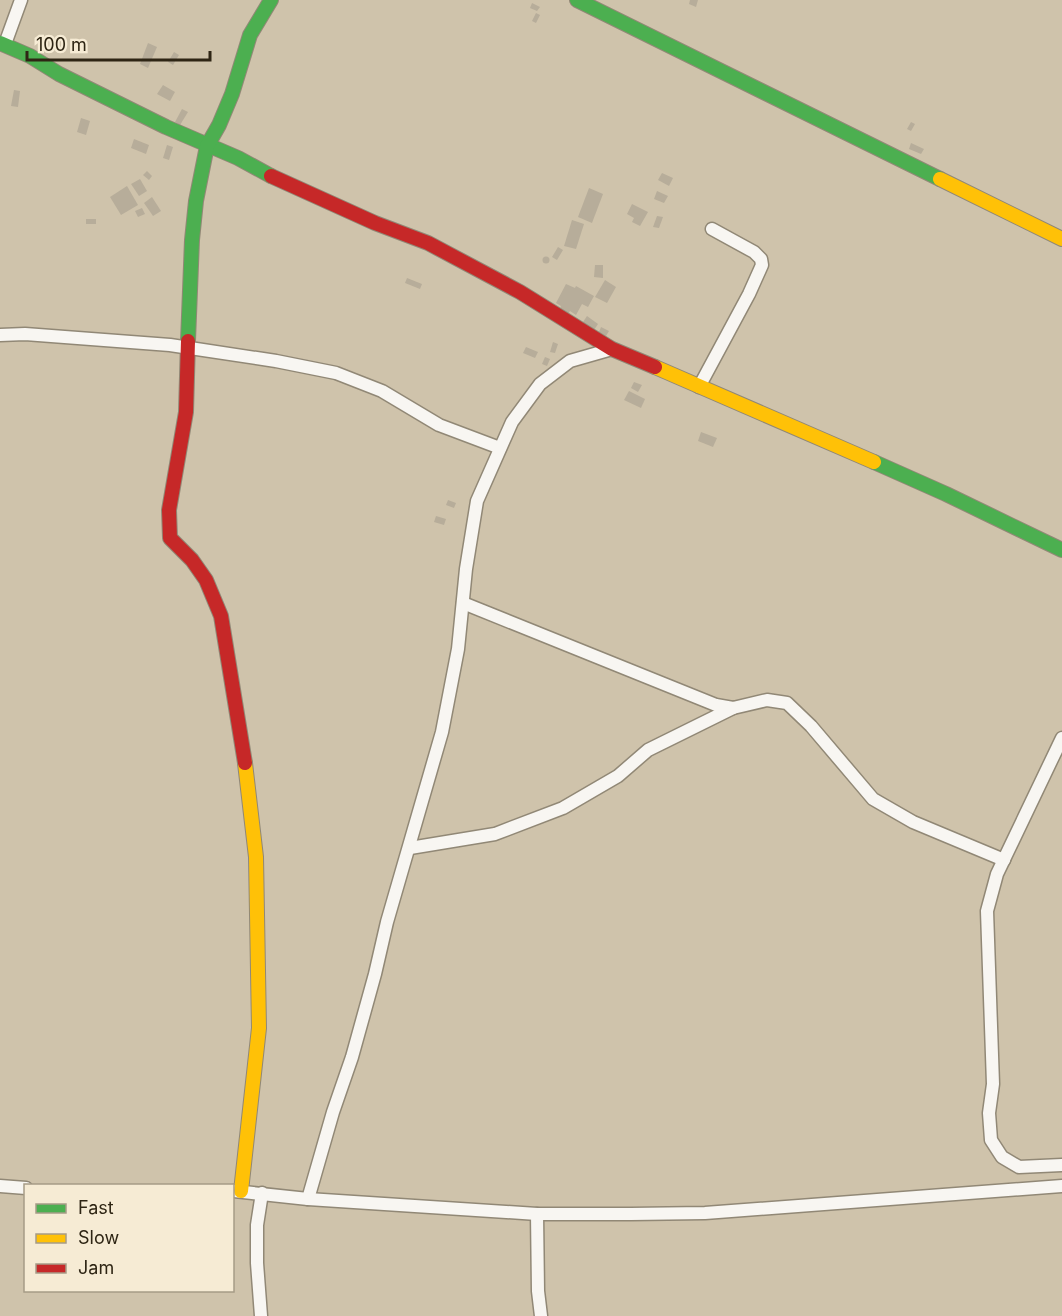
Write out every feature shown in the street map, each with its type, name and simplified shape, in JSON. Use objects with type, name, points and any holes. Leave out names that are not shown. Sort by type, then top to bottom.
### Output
[{"type":"street","points":[[21,0],[2,44],[207,146],[238,158],[274,178],[375,223],[428,243],[520,292],[612,349],[946,494],[1062,550]]},
{"type":"street","points":[[271,0],[250,35],[232,94],[207,146],[196,201],[186,412],[169,510],[170,538],[178,549],[192,560],[206,580],[221,616],[243,747],[256,857],[259,1028],[237,1191],[308,1199],[537,1214],[705,1214],[1062,1186]]},
{"type":"street","points":[[577,0],[1062,239]]},
{"type":"street","points":[[699,387],[762,265],[761,259],[754,252],[712,229]]},
{"type":"street","points":[[0,335],[25,334],[188,347],[336,373],[382,391],[440,425],[500,448]]},
{"type":"street","points":[[308,1199],[333,1112],[352,1057],[387,922],[442,732],[458,649],[466,569],[477,501],[512,422],[540,384],[570,361],[612,349]]},
{"type":"street","points":[[463,603],[716,705],[734,708]]},
{"type":"street","points":[[410,848],[495,834],[563,808],[618,776],[648,750],[734,708],[766,700],[787,703],[811,726],[873,799],[913,822],[980,848],[1004,860]]},
{"type":"street","points":[[1062,738],[997,874],[987,911],[993,1084],[989,1113],[991,1140],[1002,1157],[1019,1167],[1062,1165]]},
{"type":"street","points":[[0,1186],[24,1188]]},
{"type":"street","points":[[261,1316],[257,1225],[262,1193]]},
{"type":"street","points":[[537,1214],[538,1291],[541,1316]]},
{"type":"building","points":[[690,0],[698,0],[696,7],[689,4]]},
{"type":"building","points":[[532,3],[540,7],[537,11],[530,8]]},
{"type":"building","points":[[536,13],[540,15],[536,23],[532,21]]},
{"type":"building","points":[[148,43],[157,47],[148,68],[140,64]]},
{"type":"building","points":[[174,52],[179,55],[173,65],[168,62]]},
{"type":"building","points":[[163,85],[175,92],[170,101],[157,94]]},
{"type":"building","points":[[14,90],[20,91],[18,107],[11,106]]},
{"type":"building","points":[[182,109],[188,112],[180,125],[175,122]]},
{"type":"building","points":[[81,118],[90,121],[86,135],[77,132]]},
{"type":"building","points":[[911,122],[915,124],[911,131],[907,129]]},
{"type":"building","points":[[134,139],[149,145],[146,154],[131,148]]},
{"type":"building","points":[[911,143],[924,149],[921,154],[909,149]]},
{"type":"building","points":[[167,145],[173,147],[169,160],[163,158]]},
{"type":"building","points":[[147,171],[152,176],[149,180],[143,175]]},
{"type":"building","points":[[662,173],[673,178],[669,186],[658,180]]},
{"type":"building","points":[[140,179],[147,191],[139,196],[131,184]]},
{"type":"building","points":[[127,186],[138,205],[121,215],[110,197]]},
{"type":"building","points":[[589,188],[603,194],[592,223],[578,217]]},
{"type":"building","points":[[657,191],[668,196],[664,203],[654,199]]},
{"type":"building","points":[[152,197],[161,211],[153,216],[144,203]]},
{"type":"building","points":[[632,204],[648,212],[640,226],[632,222],[634,218],[627,214]]},
{"type":"building","points":[[142,208],[145,214],[138,217],[135,211]]},
{"type":"building","points":[[657,216],[663,217],[659,228],[653,227]]},
{"type":"building","points":[[86,219],[96,219],[96,224],[86,224]]},
{"type":"building","points":[[572,220],[584,224],[576,249],[564,246]]},
{"type":"building","points":[[558,247],[563,250],[557,260],[552,257]]},
{"type":"building","points":[[546,256],[550,260],[546,264],[542,260]]},
{"type":"building","points":[[595,265],[603,265],[603,278],[594,277]]},
{"type":"building","points":[[407,278],[422,284],[420,289],[405,283]]},
{"type":"building","points":[[605,280],[616,287],[607,303],[595,297]]},
{"type":"building","points":[[566,284],[575,288],[576,286],[594,296],[588,307],[582,304],[576,315],[570,311],[568,314],[556,303]]},
{"type":"building","points":[[587,316],[598,324],[594,330],[583,322]]},
{"type":"building","points":[[601,327],[609,331],[606,336],[599,332]]},
{"type":"building","points":[[553,342],[558,344],[555,353],[550,352]]},
{"type":"building","points":[[526,347],[538,352],[535,358],[523,353]]},
{"type":"building","points":[[545,357],[550,359],[547,366],[542,364]]},
{"type":"building","points":[[634,382],[642,385],[638,392],[631,388]]},
{"type":"building","points":[[629,391],[645,399],[641,408],[624,400]]},
{"type":"building","points":[[701,432],[717,438],[713,447],[698,441]]},
{"type":"building","points":[[448,500],[456,503],[454,508],[446,505]]},
{"type":"building","points":[[436,516],[446,519],[444,525],[434,522]]},
{"type":"traffic: fast","points":[[188,341],[192,240],[196,201],[207,146],[232,94],[250,35],[271,0]]},
{"type":"traffic: fast","points":[[577,0],[940,179]]},
{"type":"traffic: fast","points":[[0,43],[30,56],[59,74],[166,127],[238,158],[271,176]]},
{"type":"traffic: fast","points":[[874,462],[1062,550]]},
{"type":"traffic: slow","points":[[940,179],[1062,239]]},
{"type":"traffic: slow","points":[[655,367],[874,462]]},
{"type":"traffic: slow","points":[[241,1191],[259,1028],[256,857],[245,763]]},
{"type":"traffic: jam","points":[[271,176],[375,223],[428,243],[520,292],[612,349],[655,367]]},
{"type":"traffic: jam","points":[[188,341],[186,412],[169,510],[170,538],[192,560],[206,580],[221,616],[245,763]]}]
